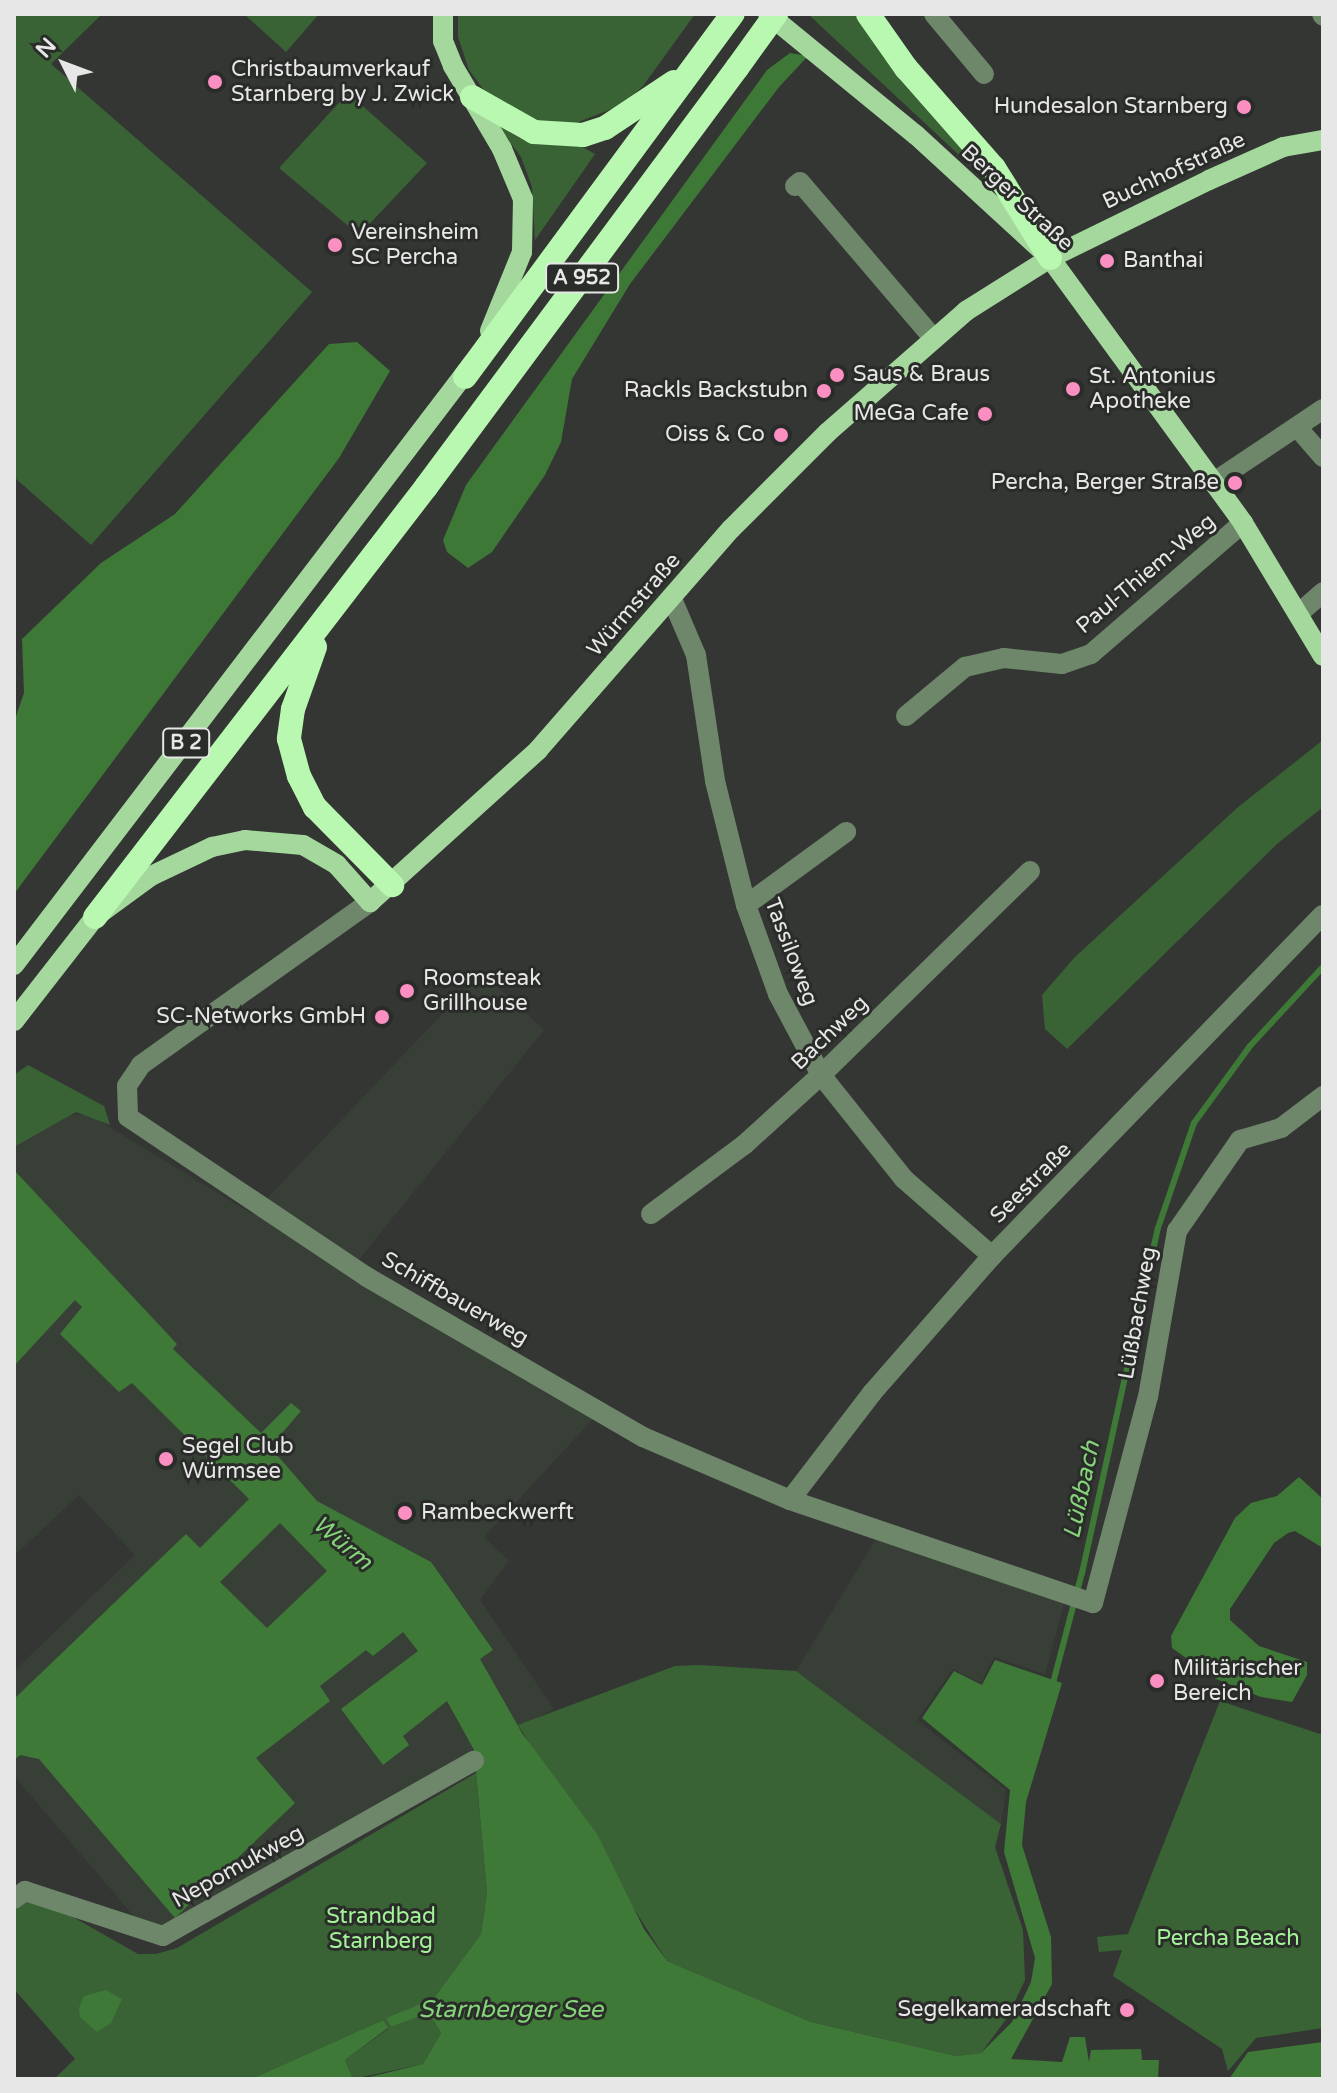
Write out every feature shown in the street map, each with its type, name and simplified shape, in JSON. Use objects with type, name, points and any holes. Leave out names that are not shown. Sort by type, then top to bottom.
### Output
[{"type":"highway","name":"A 952","points":[[465,377],[733,14]]},
{"type":"highway","name":"A 952","points":[[95,917],[345,592],[776,14]]},
{"type":"highway","points":[[868,14],[906,68],[994,168],[1050,258]]},
{"type":"highway","points":[[472,97],[534,132],[583,135],[635,111],[702,57]]},
{"type":"highway","points":[[345,592],[305,667],[289,739],[299,776],[315,807],[392,885]]},
{"type":"main road","points":[[443,14],[443,41],[514,172],[526,230],[508,292],[465,377]]},
{"type":"main road","name":"Berger Straße","points":[[768,14],[916,135],[1050,258],[1243,523],[1323,656]]},
{"type":"main road","name":"Buchhofstraße","points":[[1050,258],[1283,147],[1323,140]]},
{"type":"main road","name":"Würmstraße","points":[[370,902],[538,750],[731,529],[828,432],[966,311],[1050,258]]},
{"type":"main road","name":"B 2","points":[[14,965],[465,377]]},
{"type":"main road","points":[[14,1021],[95,917],[162,870],[212,847],[245,840],[303,845],[337,865],[370,902]]},
{"type":"street","points":[[934,14],[984,74]]},
{"type":"street","points":[[795,186],[800,182],[934,339]]},
{"type":"street","points":[[1214,482],[1323,409]]},
{"type":"street","points":[[1297,427],[1323,457]]},
{"type":"street","name":"Paul-Thiem-Weg","points":[[906,716],[965,667],[1004,658],[1062,664],[1091,654],[1243,523]]},
{"type":"street","points":[[1298,614],[1323,592]]},
{"type":"street","name":"Tassiloweg","points":[[672,599],[696,655],[715,781],[746,905],[778,994],[821,1075],[904,1179],[992,1256]]},
{"type":"street","points":[[746,905],[846,832]]},
{"type":"street","name":"Bachweg","points":[[651,1214],[744,1145],[821,1075],[1030,871]]},
{"type":"street","name":"Schiffbauerweg","points":[[370,902],[141,1065],[127,1086],[128,1117],[367,1277],[630,1429],[790,1500],[1093,1603]]},
{"type":"street","name":"Seestraße","points":[[790,1500],[872,1393],[992,1256],[1323,915]]},
{"type":"street","name":"Lüßbachweg","points":[[1093,1603],[1148,1397],[1177,1231],[1240,1140],[1281,1128],[1323,1096]]},
{"type":"street","name":"Nepomukweg","points":[[14,1899],[25,1891],[163,1936],[474,1761]]},
{"type":"shaded area","points":[[790,53],[808,56],[779,87],[630,284],[572,379],[561,442],[545,475],[492,552],[468,568],[447,552],[443,540],[466,485],[767,70]]},
{"type":"shaded area","points":[[357,342],[390,371],[339,458],[14,894],[14,722],[24,693],[22,639],[101,563],[175,514],[329,344]]},
{"type":"shaded area","points":[[482,972],[544,1030],[346,1276],[593,1419],[484,1537],[509,1561],[480,1600],[554,1709],[164,1930],[137,1920],[14,1776],[14,1671],[135,1555],[79,1495],[14,1556],[14,1147],[65,1116],[88,1114],[252,1214]]},
{"type":"shaded area","points":[[1299,1477],[1323,1499],[1323,1548],[1295,1531],[1288,1533],[1274,1543],[1230,1609],[1230,1620],[1259,1646],[1307,1662],[1307,1675],[1292,1702],[1261,1697],[1214,1678],[1172,1648],[1171,1636],[1235,1518],[1251,1503],[1277,1496]]},
{"type":"shaded area","points":[[878,1535],[1064,1604],[1045,1674],[994,1657],[981,1683],[953,1669],[917,1720],[1006,1790],[1001,1824],[796,1671]]},
{"type":"green space","points":[[14,14],[102,14],[51,64],[312,292],[91,545],[14,477]]},
{"type":"green space","points":[[244,14],[319,14],[286,52]]},
{"type":"green space","points":[[458,14],[695,14],[643,86],[622,105],[568,126],[530,120],[493,102],[469,70],[458,37]]},
{"type":"green space","points":[[808,14],[855,14],[901,81],[1005,198]]},
{"type":"green space","points":[[348,93],[427,163],[359,235],[279,168]]},
{"type":"green space","points":[[497,124],[519,138],[579,145],[595,154],[535,240],[532,187],[521,157]]},
{"type":"green space","points":[[1323,740],[1323,807],[1277,844],[1067,1049],[1045,1029],[1042,995],[1075,957],[1237,808]]},
{"type":"green space","points":[[28,1065],[104,1106],[110,1125],[76,1112],[14,1147],[14,1075]]},
{"type":"green space","points":[[675,1666],[796,1671],[1001,1824],[995,1847],[1023,1930],[1025,1980],[1007,2018],[981,2053],[956,2056],[811,2022],[667,1961],[518,1725]]},
{"type":"green space","name":"Percha Beach","points":[[1220,1701],[1323,1735],[1323,2028],[1256,2038],[1228,2071],[1222,2049],[1113,1976],[1122,1950],[1099,1952],[1097,1937],[1128,1934]]},
{"type":"green space","name":"Strandbad Starnberg","points":[[476,1773],[487,1893],[481,1934],[434,1998],[386,2018],[391,2027],[429,2013],[441,2033],[423,2064],[353,2079],[345,2060],[388,2029],[383,2020],[251,2079],[54,2079],[75,2059],[14,1989],[14,1911],[27,1899],[57,1908],[138,1954],[156,1954],[177,1948]]},
{"type":"water","name":"Würm","points":[[14,1170],[177,1344],[173,1349],[261,1433],[291,1403],[301,1411],[270,1447],[317,1501],[431,1562],[493,1650],[480,1659],[522,1733],[597,1834],[644,1929],[667,1961],[811,2022],[956,2056],[981,2053],[1012,2022],[1031,1982],[1035,1958],[1004,1852],[1010,1790],[922,1718],[954,1671],[982,1685],[995,1660],[1062,1683],[1026,1802],[1022,1845],[1051,1937],[1052,1984],[1011,2059],[1062,2062],[1070,2037],[1085,2037],[1089,2062],[1091,2050],[1141,2049],[1142,2060],[1159,2060],[1158,2079],[361,2079],[423,2064],[441,2033],[429,2013],[391,2027],[386,2018],[434,1998],[481,1934],[487,1893],[474,1750],[447,1701],[403,1736],[409,1745],[383,1765],[341,1709],[418,1651],[403,1632],[373,1656],[366,1650],[320,1686],[330,1701],[256,1758],[295,1803],[175,1918],[39,1759],[20,1755],[14,1760],[14,1699],[186,1534],[200,1548],[249,1499],[132,1383],[119,1392],[60,1334],[82,1307],[75,1300],[14,1366]],"holes":[[[280,1523],[327,1571],[267,1628],[220,1582]]]},
{"type":"water","points":[[106,1990],[122,1999],[111,2023],[97,2032],[80,2017],[79,2008],[84,1996]]},
{"type":"water","name":"Starnberger See","points":[[383,2020],[388,2028],[345,2060],[353,2079],[251,2079]]},
{"type":"water","points":[[1323,2042],[1323,2079],[1229,2079],[1248,2052]]},
{"type":"waterway","name":"Lüßbach","points":[[1052,1687],[1082,1573],[1158,1228],[1194,1123],[1250,1046],[1323,967]]},
{"type":"place","name":"Christbaumverkauf Starnberg by J. Zwick","points":[[215,82]]},
{"type":"place","name":"Hundesalon Starnberg","points":[[1244,107]]},
{"type":"place","name":"Vereinsheim SC Percha","points":[[335,245]]},
{"type":"place","name":"Banthai","points":[[1107,261]]},
{"type":"place","name":"Saus & Braus","points":[[837,375]]},
{"type":"place","name":"St. Antonius Apotheke","points":[[1073,389]]},
{"type":"place","name":"Rackls Backstubn","points":[[824,391]]},
{"type":"place","name":"MeGa Cafe","points":[[985,414]]},
{"type":"place","name":"Oiss & Co","points":[[781,435]]},
{"type":"place","name":"Percha, Berger Straße","points":[[1235,483]]},
{"type":"place","name":"Roomsteak Grillhouse","points":[[407,991]]},
{"type":"place","name":"SC-Networks GmbH","points":[[382,1017]]},
{"type":"place","name":"Segel Club Würmsee","points":[[166,1459]]},
{"type":"place","name":"Rambeckwerft","points":[[405,1513]]},
{"type":"place","name":"Militärischer Bereich","points":[[1157,1681]]},
{"type":"place","name":"Segelkameradschaft","points":[[1127,2010]]}]
